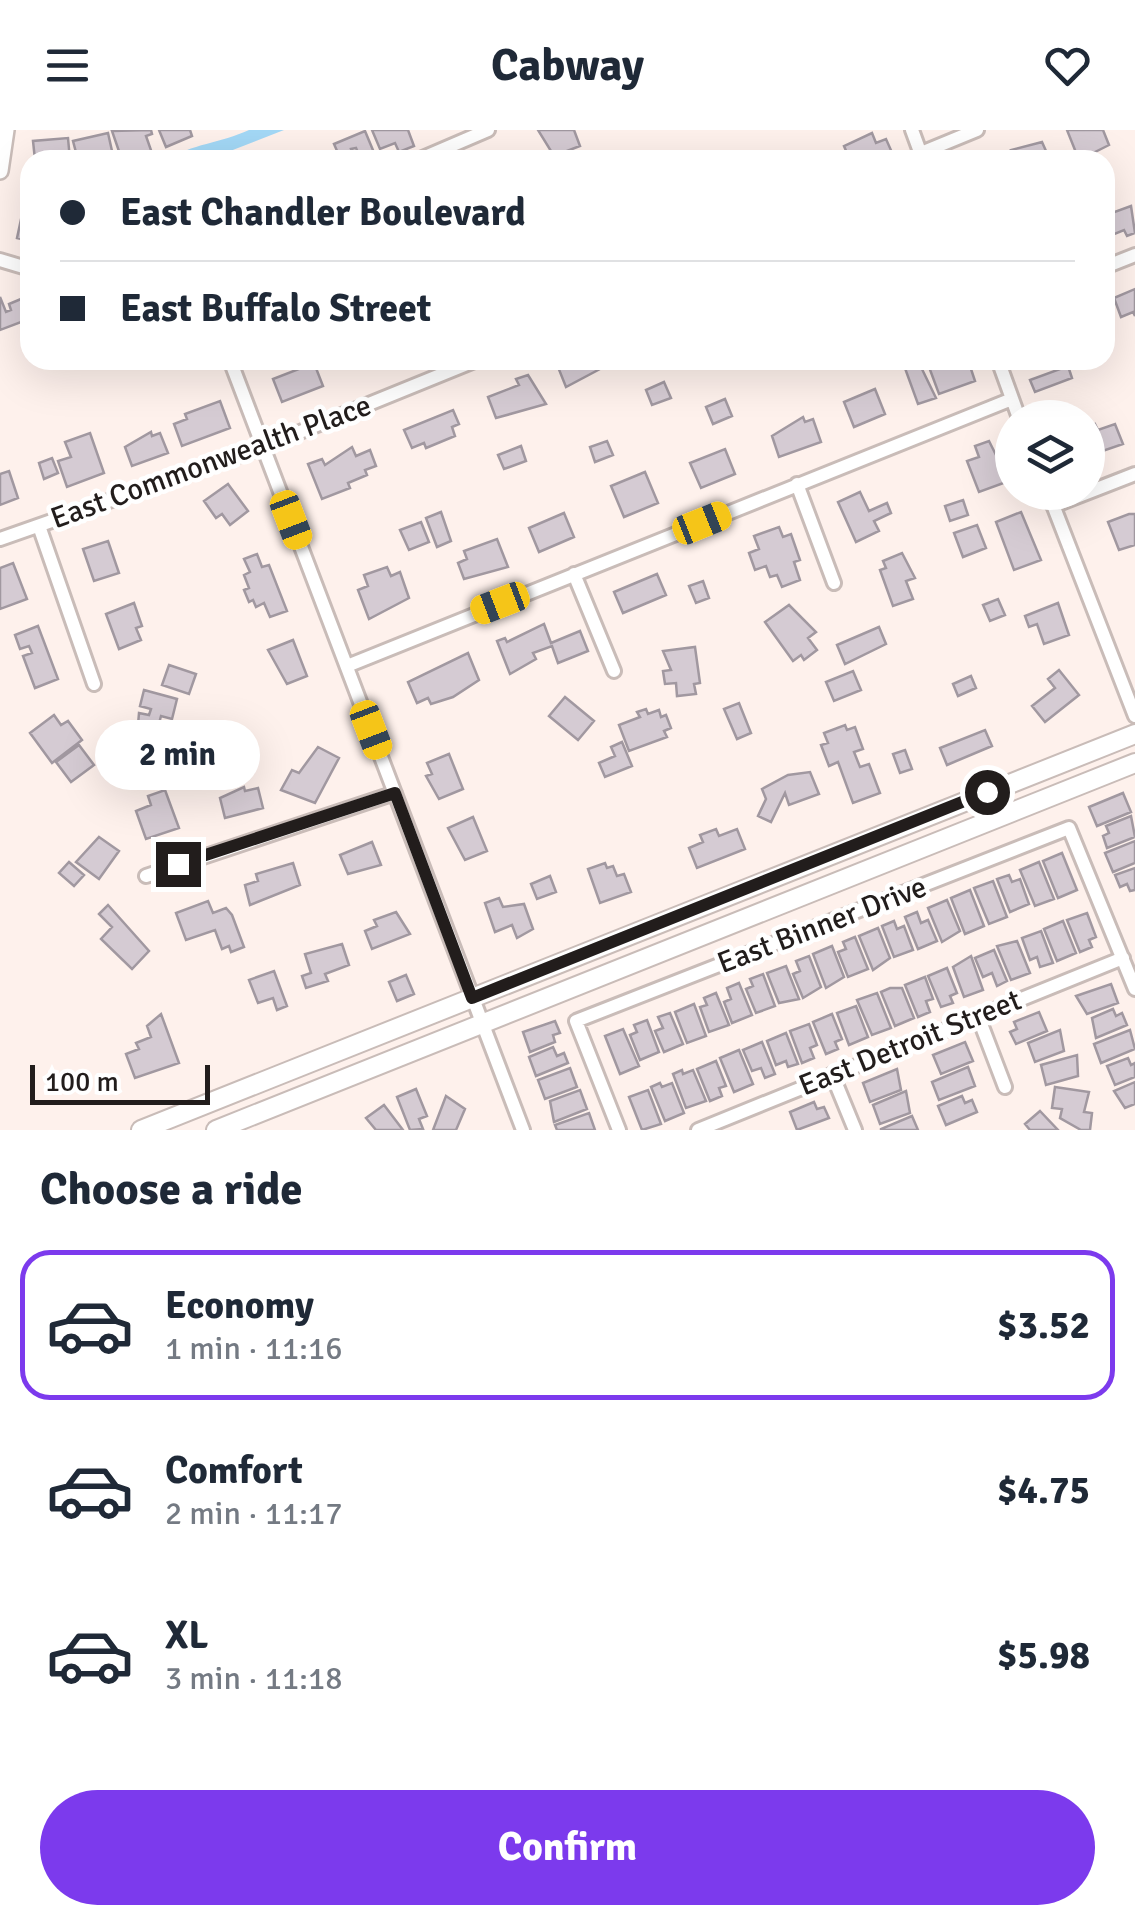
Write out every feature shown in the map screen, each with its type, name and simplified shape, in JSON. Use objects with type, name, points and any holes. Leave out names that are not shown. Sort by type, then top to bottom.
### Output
[{"type":"main road","points":[[216,1130],[477,1011],[1135,734]]},
{"type":"main road","points":[[141,1130],[477,1011],[1135,763]]},
{"type":"street","points":[[0,170],[6,130]]},
{"type":"street","points":[[441,150],[488,130]]},
{"type":"street","points":[[935,150],[977,130]]},
{"type":"street","points":[[234,370],[523,1130]]},
{"type":"street","name":"East Commonwealth Place","points":[[0,539],[263,447],[452,370]]},
{"type":"street","points":[[347,666],[1012,399],[1002,370]]},
{"type":"street","points":[[1105,483],[1135,474]]},
{"type":"street","points":[[798,484],[834,583]]},
{"type":"street","points":[[1055,510],[1135,716]]},
{"type":"street","points":[[40,526],[94,684]]},
{"type":"street","points":[[574,574],[614,670]]},
{"type":"street","points":[[146,876],[395,793]]},
{"type":"street","name":"East Binner Drive","points":[[618,1130],[576,1021],[1069,828],[1123,958]]},
{"type":"street","points":[[1123,958],[1135,989]]},
{"type":"street","name":"East Detroit Street","points":[[698,1130],[1123,958]]},
{"type":"street","points":[[978,1016],[1005,1087]]},
{"type":"street","points":[[832,1074],[855,1130]]},
{"type":"water","points":[[249,130],[284,130],[233,150],[186,150]]},
{"type":"building","points":[[151,130],[152,134],[146,136],[151,150],[119,150],[112,131]]},
{"type":"building","points":[[159,130],[190,130],[192,136],[166,147]]},
{"type":"building","points":[[372,130],[408,130],[414,146],[398,150],[395,143],[380,149]]},
{"type":"building","points":[[538,130],[574,130],[580,146],[550,150]]},
{"type":"building","points":[[1067,130],[1103,130],[1109,145],[1099,150],[1075,150]]},
{"type":"building","points":[[365,131],[373,150],[337,150],[334,144]]},
{"type":"building","points":[[108,133],[112,150],[75,150],[73,141]]},
{"type":"building","points":[[872,133],[876,143],[886,139],[891,150],[846,150],[844,146]]},
{"type":"building","points":[[68,138],[69,150],[34,150],[33,141]]},
{"type":"building","points":[[1042,142],[1046,150],[1011,150]]},
{"type":"building","points":[[1131,206],[1135,233],[1127,236],[1124,230],[1115,234],[1115,212]]},
{"type":"building","points":[[1135,289],[1135,316],[1133,312],[1121,317],[1115,298]]},
{"type":"building","points":[[0,297],[6,312],[11,310],[9,304],[20,299],[20,322],[0,330]]},
{"type":"building","points":[[296,370],[317,370],[323,386],[282,402],[273,379]]},
{"type":"building","points":[[559,370],[598,370],[566,387]]},
{"type":"building","points":[[906,370],[922,370],[936,398],[918,404]]},
{"type":"building","points":[[930,370],[971,370],[975,381],[939,394]]},
{"type":"building","points":[[1057,370],[1069,370],[1072,378],[1035,392],[1030,380]]},
{"type":"building","points":[[528,375],[546,404],[496,418],[488,397],[519,385],[516,379]]},
{"type":"building","points":[[664,382],[671,398],[652,405],[646,390]]},
{"type":"building","points":[[875,389],[885,414],[854,427],[844,402]]},
{"type":"building","points":[[725,399],[732,416],[713,424],[706,407]]},
{"type":"building","points":[[220,401],[230,428],[182,446],[174,424],[187,419],[185,414]]},
{"type":"building","points":[[453,410],[459,424],[452,427],[455,436],[426,448],[424,443],[412,448],[404,430]]},
{"type":"building","points":[[803,417],[805,422],[813,419],[821,442],[779,457],[772,436]]},
{"type":"building","points":[[1115,424],[1123,444],[1105,450],[1105,428]]},
{"type":"building","points":[[151,432],[152,436],[160,433],[168,453],[132,466],[125,447]]},
{"type":"building","points":[[90,433],[104,473],[67,487],[58,461],[71,457],[65,442]]},
{"type":"building","points":[[607,441],[613,455],[595,462],[590,447]]},
{"type":"building","points":[[989,441],[995,453],[995,486],[979,492],[967,461],[979,457],[975,446]]},
{"type":"building","points":[[521,446],[526,461],[504,469],[498,455]]},
{"type":"building","points":[[352,447],[356,456],[370,450],[376,466],[365,470],[367,475],[348,483],[350,488],[322,499],[308,464],[322,459],[325,465]]},
{"type":"building","points":[[725,449],[735,474],[701,488],[690,463]]},
{"type":"building","points":[[52,458],[58,473],[44,479],[39,463]]},
{"type":"building","points":[[9,471],[18,498],[0,505],[0,474]]},
{"type":"building","points":[[645,472],[658,503],[624,517],[611,486]]},
{"type":"building","points":[[228,484],[248,511],[230,525],[222,514],[216,518],[204,501]]},
{"type":"building","points":[[860,492],[869,511],[887,503],[891,513],[874,521],[879,531],[856,542],[838,502]]},
{"type":"building","points":[[963,500],[968,515],[950,521],[945,506]]},
{"type":"building","points":[[441,512],[451,541],[437,547],[426,518]]},
{"type":"building","points":[[1021,512],[1041,560],[1014,570],[996,522]]},
{"type":"building","points":[[564,513],[574,537],[539,552],[529,528]]},
{"type":"building","points":[[1135,514],[1135,545],[1119,550],[1108,522]]},
{"type":"building","points":[[421,522],[429,542],[409,550],[400,530]]},
{"type":"building","points":[[977,525],[986,548],[963,557],[954,533]]},
{"type":"building","points":[[779,527],[783,537],[791,534],[800,560],[794,562],[800,580],[782,587],[777,575],[770,577],[766,566],[755,570],[749,553],[759,549],[754,536]]},
{"type":"building","points":[[497,539],[508,567],[464,579],[458,563],[467,559],[464,551]]},
{"type":"building","points":[[108,541],[119,573],[94,581],[83,549]]},
{"type":"building","points":[[902,553],[915,578],[906,581],[913,599],[893,606],[880,570],[886,568],[883,561]]},
{"type":"building","points":[[257,554],[262,567],[269,565],[287,611],[270,617],[264,603],[256,607],[253,600],[249,602],[244,575],[250,572],[244,559]]},
{"type":"building","points":[[13,563],[27,599],[0,609],[0,568]]},
{"type":"building","points":[[387,567],[391,576],[400,572],[409,598],[369,619],[358,590],[368,586],[364,575]]},
{"type":"building","points":[[657,574],[666,595],[623,613],[614,592]]},
{"type":"building","points":[[703,581],[709,598],[696,603],[689,586]]},
{"type":"building","points":[[998,599],[1005,615],[990,621],[983,605]]},
{"type":"building","points":[[134,603],[142,626],[136,628],[141,640],[119,649],[106,614]]},
{"type":"building","points":[[1058,603],[1069,635],[1044,644],[1037,624],[1029,627],[1025,616]]},
{"type":"building","points":[[789,605],[816,632],[808,638],[817,650],[804,660],[801,655],[793,661],[765,622]]},
{"type":"building","points":[[544,624],[551,643],[580,631],[588,651],[558,663],[552,646],[533,653],[536,659],[510,674],[497,641],[505,638],[507,642]]},
{"type":"building","points":[[38,626],[58,679],[35,688],[23,656],[32,653],[29,646],[20,649],[15,635]]},
{"type":"building","points":[[879,627],[886,644],[845,664],[837,645]]},
{"type":"building","points":[[293,640],[307,676],[287,684],[268,650]]},
{"type":"building","points":[[695,647],[700,683],[694,684],[696,694],[677,696],[676,683],[665,684],[663,671],[671,670],[663,651]]},
{"type":"building","points":[[468,653],[479,680],[453,697],[431,704],[428,698],[417,703],[408,682]]},
{"type":"building","points":[[169,665],[196,674],[189,694],[162,685]]},
{"type":"building","points":[[1059,670],[1079,695],[1045,722],[1032,706],[1055,688],[1048,679]]},
{"type":"building","points":[[853,671],[861,690],[834,701],[826,682]]},
{"type":"building","points":[[971,676],[976,688],[958,696],[953,684]]},
{"type":"building","points":[[144,690],[177,699],[172,719],[161,716],[154,742],[137,737],[139,713],[149,715],[151,709],[140,706]]},
{"type":"building","points":[[565,697],[594,721],[578,740],[549,716]]},
{"type":"building","points":[[739,703],[751,733],[737,739],[724,709]]},
{"type":"building","points":[[646,709],[648,714],[659,710],[661,717],[666,715],[671,728],[664,731],[667,737],[629,751],[619,725],[640,717],[637,712]]},
{"type":"building","points":[[54,715],[61,725],[68,721],[82,740],[52,763],[30,733]]},
{"type":"building","points":[[845,725],[847,730],[855,727],[863,749],[854,752],[860,767],[869,764],[880,793],[853,803],[838,762],[829,766],[821,745],[828,743],[824,733]]},
{"type":"building","points":[[985,730],[992,746],[947,765],[940,748]]},
{"type":"building","points":[[622,742],[632,766],[605,777],[599,763],[615,756],[611,747]]},
{"type":"building","points":[[79,745],[94,765],[71,782],[56,762]]},
{"type":"building","points":[[318,747],[339,758],[315,803],[281,790],[292,770],[299,773]]},
{"type":"building","points":[[905,750],[912,769],[900,773],[893,754]]},
{"type":"building","points":[[449,754],[463,789],[439,799],[426,776],[432,774],[427,763]]},
{"type":"building","points":[[810,772],[819,794],[789,805],[785,793],[771,822],[758,816],[766,799],[762,789],[788,775]]},
{"type":"building","points":[[244,787],[245,791],[258,788],[263,808],[225,818],[220,798]]},
{"type":"building","points":[[165,790],[179,828],[146,839],[136,811],[151,805],[148,796]]},
{"type":"building","points":[[1123,793],[1131,812],[1097,826],[1089,807]]},
{"type":"building","points":[[1131,816],[1135,837],[1107,848],[1103,836],[1109,833],[1106,826]]},
{"type":"building","points":[[473,817],[487,851],[465,860],[448,828]]},
{"type":"building","points":[[716,829],[719,836],[737,829],[745,849],[697,868],[689,848],[703,842],[700,835]]},
{"type":"building","points":[[99,837],[119,851],[99,879],[76,862]]},
{"type":"building","points":[[1135,841],[1135,863],[1113,872],[1105,853]]},
{"type":"building","points":[[372,842],[381,865],[348,874],[340,855]]},
{"type":"building","points":[[1062,853],[1077,890],[1058,898],[1043,861]]},
{"type":"building","points":[[69,862],[84,875],[74,886],[59,873]]},
{"type":"building","points":[[1039,862],[1054,899],[1035,906],[1020,870]]},
{"type":"building","points":[[293,863],[300,885],[250,905],[245,885],[258,881],[256,874]]},
{"type":"building","points":[[605,863],[607,868],[613,866],[617,876],[624,874],[631,892],[600,903],[588,869]]},
{"type":"building","points":[[1135,868],[1135,890],[1130,891],[1127,884],[1120,887],[1115,875]]},
{"type":"building","points":[[1009,875],[1012,882],[1020,879],[1029,904],[1010,912],[997,879]]},
{"type":"building","points":[[550,876],[556,892],[537,899],[531,884]]},
{"type":"building","points":[[993,881],[1007,917],[989,924],[974,888]]},
{"type":"building","points":[[970,890],[984,926],[965,934],[951,898]]},
{"type":"building","points":[[499,898],[503,907],[524,904],[533,929],[517,938],[512,925],[495,932],[485,903]]},
{"type":"building","points":[[947,900],[960,931],[942,942],[928,908]]},
{"type":"building","points":[[208,901],[213,913],[226,908],[232,915],[244,947],[231,952],[229,946],[222,949],[215,930],[186,940],[176,913]]},
{"type":"building","points":[[108,905],[149,951],[132,969],[101,939],[112,927],[99,914]]},
{"type":"building","points":[[396,912],[410,934],[372,949],[365,931],[377,926],[374,920]]},
{"type":"building","points":[[917,912],[921,923],[928,920],[937,941],[918,949],[905,917]]},
{"type":"building","points":[[1087,913],[1096,937],[1089,940],[1092,947],[1080,952],[1067,920]]},
{"type":"building","points":[[894,921],[897,929],[904,926],[913,950],[894,957],[882,926]]},
{"type":"building","points":[[1063,921],[1076,953],[1057,961],[1044,929]]},
{"type":"building","points":[[878,928],[890,958],[873,970],[859,936]]},
{"type":"building","points":[[1041,931],[1053,963],[1040,967],[1037,957],[1030,960],[1022,938]]},
{"type":"building","points":[[855,937],[868,969],[848,977],[838,952],[846,949],[843,942]]},
{"type":"building","points":[[1017,941],[1030,973],[1011,980],[997,946]]},
{"type":"building","points":[[342,944],[349,965],[325,974],[328,981],[306,988],[302,976],[311,973],[305,954]]},
{"type":"building","points":[[832,946],[844,977],[826,988],[813,954]]},
{"type":"building","points":[[994,950],[1007,981],[997,986],[992,973],[983,977],[975,958]]},
{"type":"building","points":[[809,956],[821,987],[803,998],[793,974],[800,971],[796,961]]},
{"type":"building","points":[[971,956],[983,990],[964,997],[953,967]]},
{"type":"building","points":[[786,966],[799,999],[779,1003],[767,973]]},
{"type":"building","points":[[947,968],[957,993],[950,996],[953,1003],[941,1007],[928,976]]},
{"type":"building","points":[[274,971],[287,1006],[277,1010],[273,998],[258,1003],[249,980]]},
{"type":"building","points":[[763,974],[775,1006],[756,1013],[746,989],[753,986],[750,979]]},
{"type":"building","points":[[406,975],[414,994],[397,1001],[389,982]]},
{"type":"building","points":[[925,977],[933,999],[926,1001],[930,1012],[918,1017],[905,985]]},
{"type":"building","points":[[739,983],[752,1015],[732,1023],[724,1002],[731,999],[727,988]]},
{"type":"building","points":[[1111,984],[1118,1003],[1087,1014],[1076,996]]},
{"type":"building","points":[[902,988],[914,1018],[895,1026],[881,992]]},
{"type":"building","points":[[716,993],[729,1025],[709,1032],[700,1007],[707,1005],[704,998]]},
{"type":"building","points":[[877,993],[891,1028],[872,1035],[857,1000]]},
{"type":"building","points":[[694,1004],[706,1036],[687,1043],[675,1012]]},
{"type":"building","points":[[856,1006],[868,1037],[849,1045],[837,1013]]},
{"type":"building","points":[[1113,1009],[1116,1016],[1122,1013],[1127,1025],[1096,1038],[1092,1018]]},
{"type":"building","points":[[1039,1012],[1047,1031],[1016,1044],[1010,1032],[1017,1029],[1014,1022]]},
{"type":"building","points":[[670,1013],[683,1044],[664,1052],[655,1031],[663,1028],[658,1017]]},
{"type":"building","points":[[161,1014],[179,1063],[135,1078],[126,1054],[139,1049],[136,1043],[151,1037],[147,1026]]},
{"type":"building","points":[[832,1014],[842,1039],[835,1042],[838,1049],[826,1054],[813,1022]]},
{"type":"building","points":[[647,1020],[659,1052],[640,1060],[630,1035],[637,1032],[634,1025]]},
{"type":"building","points":[[555,1021],[560,1033],[553,1035],[555,1042],[530,1052],[523,1032]]},
{"type":"building","points":[[809,1024],[817,1045],[810,1048],[814,1058],[802,1063],[790,1031]]},
{"type":"building","points":[[623,1029],[639,1066],[620,1074],[605,1036]]},
{"type":"building","points":[[1060,1030],[1064,1051],[1035,1062],[1028,1043]]},
{"type":"building","points":[[1130,1030],[1135,1049],[1101,1063],[1094,1044]]},
{"type":"building","points":[[786,1033],[798,1064],[788,1067],[786,1061],[776,1065],[767,1041]]},
{"type":"building","points":[[762,1042],[775,1074],[765,1078],[761,1068],[752,1071],[743,1050]]},
{"type":"building","points":[[965,1042],[973,1061],[941,1074],[933,1055]]},
{"type":"building","points":[[553,1047],[557,1056],[564,1053],[568,1063],[536,1076],[529,1057]]},
{"type":"building","points":[[739,1050],[753,1084],[734,1092],[720,1058]]},
{"type":"building","points":[[1077,1055],[1078,1076],[1046,1085],[1041,1065]]},
{"type":"building","points":[[1128,1058],[1131,1065],[1135,1063],[1135,1077],[1115,1085],[1107,1066]]},
{"type":"building","points":[[716,1061],[726,1086],[719,1088],[722,1096],[710,1101],[697,1069]]},
{"type":"building","points":[[968,1067],[975,1086],[939,1100],[932,1082]]},
{"type":"building","points":[[570,1068],[577,1087],[545,1099],[538,1080]]},
{"type":"building","points":[[897,1069],[901,1090],[870,1102],[863,1083]]},
{"type":"building","points":[[682,1070],[683,1074],[693,1070],[706,1101],[686,1108],[673,1074]]},
{"type":"building","points":[[1135,1082],[1135,1104],[1125,1108],[1114,1091]]},
{"type":"building","points":[[660,1083],[662,1087],[672,1083],[684,1113],[665,1121],[651,1087]]},
{"type":"building","points":[[1055,1087],[1089,1092],[1084,1112],[1092,1113],[1090,1130],[1081,1130],[1060,1118],[1062,1109],[1052,1108]]},
{"type":"building","points":[[416,1089],[427,1116],[419,1119],[423,1129],[410,1130],[397,1097]]},
{"type":"building","points":[[580,1090],[587,1109],[554,1122],[550,1101]]},
{"type":"building","points":[[648,1090],[661,1124],[642,1130],[629,1097]]},
{"type":"building","points":[[906,1091],[910,1113],[880,1124],[873,1105]]},
{"type":"building","points":[[446,1096],[465,1109],[456,1130],[433,1130]]},
{"type":"building","points":[[962,1096],[965,1103],[972,1100],[977,1112],[946,1125],[938,1106]]},
{"type":"building","points":[[814,1102],[817,1109],[824,1107],[829,1118],[797,1130],[790,1112]]},
{"type":"building","points":[[384,1105],[403,1130],[376,1130],[366,1118]]},
{"type":"building","points":[[1040,1111],[1058,1130],[1030,1130],[1025,1124]]},
{"type":"building","points":[[589,1113],[595,1130],[557,1130],[555,1125]]},
{"type":"building","points":[[912,1116],[918,1130],[881,1130],[881,1129]]},
{"type":"route","points":[[178,864],[330,818],[395,793],[472,998],[987,792]]}]
